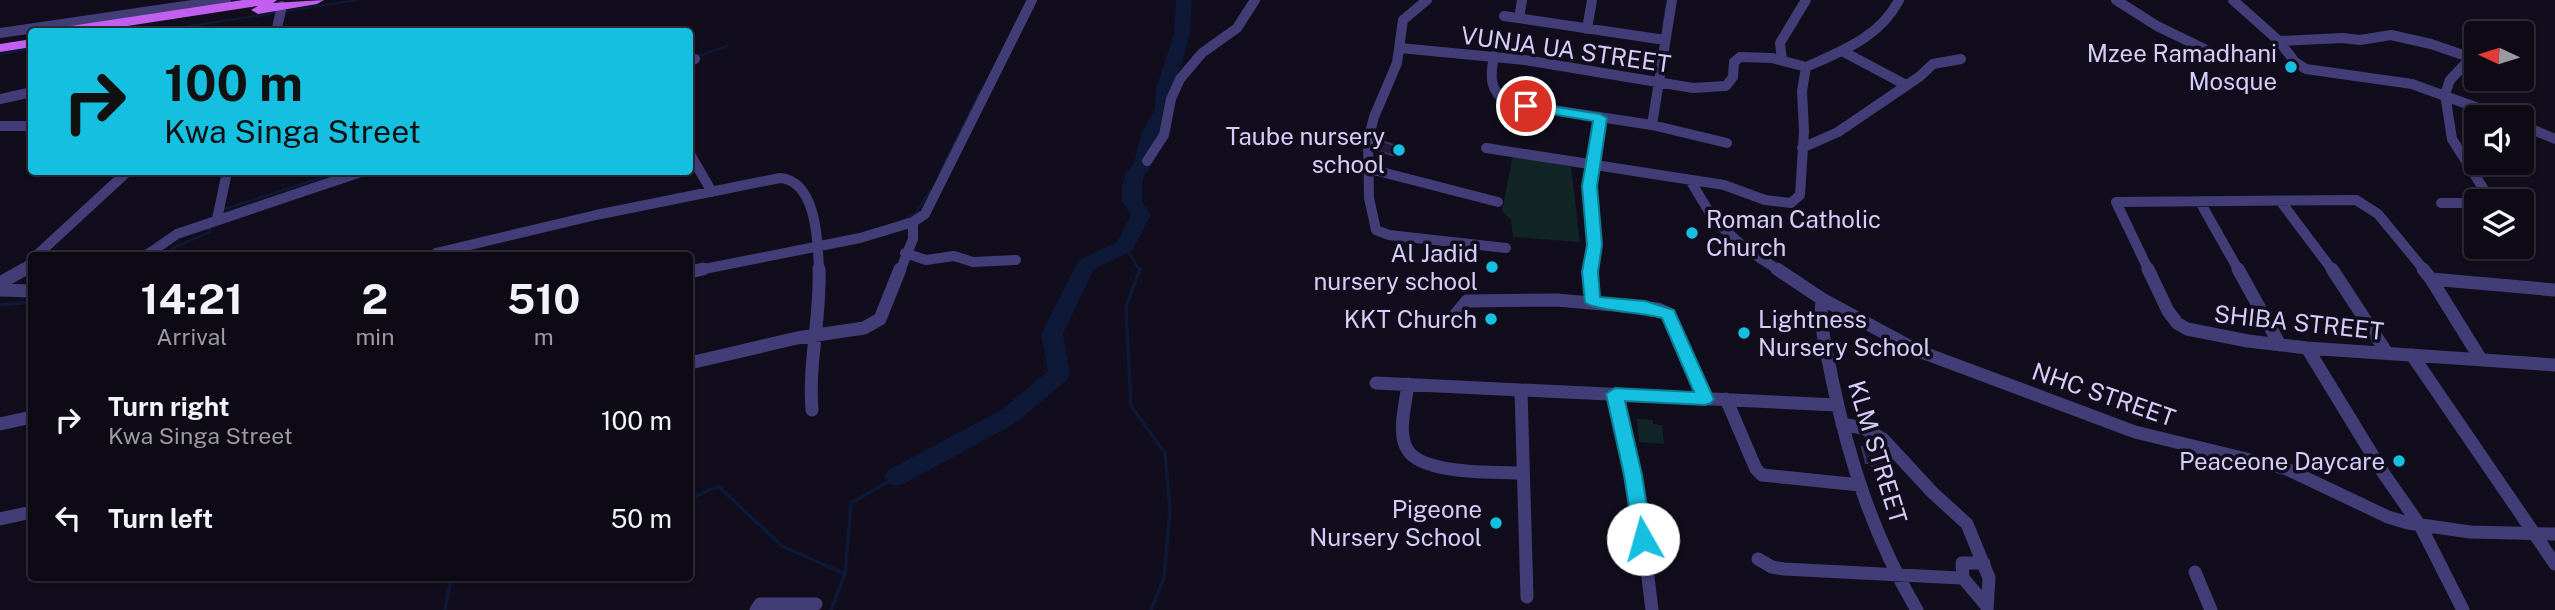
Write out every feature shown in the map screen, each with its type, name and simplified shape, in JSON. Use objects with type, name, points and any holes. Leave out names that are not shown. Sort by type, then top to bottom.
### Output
[{"type":"main road","points":[[87,28],[317,0]]},
{"type":"main road","points":[[130,28],[276,3]]},
{"type":"main road","points":[[0,40],[28,36]]},
{"type":"main road","points":[[0,48],[28,44]]},
{"type":"street","points":[[34,28],[226,0]]},
{"type":"street","points":[[693,271],[860,238],[913,222],[925,215],[1032,0]]},
{"type":"street","points":[[1147,161],[1164,135],[1171,99],[1180,79],[1202,53],[1237,27],[1255,0]]},
{"type":"street","points":[[1427,0],[1403,20],[1397,63],[1370,130],[1369,198],[1379,233],[1506,248]]},
{"type":"street","points":[[1519,18],[1522,0]]},
{"type":"street","points":[[1587,29],[1592,0]]},
{"type":"street","points":[[1652,125],[1672,0]]},
{"type":"street","points":[[1806,0],[1778,48],[1782,60],[1805,67],[1842,51],[1886,22],[1895,12],[1899,0]]},
{"type":"street","points":[[2116,0],[2157,26],[2227,60]]},
{"type":"street","points":[[2233,0],[2278,41],[2295,62],[2306,69],[2397,81],[2445,94],[2473,105]]},
{"type":"street","points":[[276,3],[276,28]]},
{"type":"street","points":[[1504,16],[1665,40]]},
{"type":"street","points":[[0,33],[28,29]]},
{"type":"street","points":[[2278,41],[2343,38],[2360,40],[2391,35],[2463,54],[2469,60],[2450,80],[2445,94],[2452,139],[2483,189]]},
{"type":"street","name":"VUNJA UA STREET","points":[[1400,48],[1494,56],[1693,88],[1726,86],[1733,77],[1737,58],[1782,60]]},
{"type":"street","points":[[1842,51],[1906,85]]},
{"type":"street","points":[[1494,56],[1491,88],[1501,99],[1526,106],[1652,125],[1727,143]]},
{"type":"street","points":[[1802,148],[1827,138],[1923,76],[1935,63],[1961,59]]},
{"type":"street","points":[[1486,148],[1741,188],[1771,203],[1791,203],[1800,195],[1805,67]]},
{"type":"street","points":[[0,99],[28,93]]},
{"type":"street","points":[[1592,302],[1590,272],[1594,245],[1590,186],[1600,118]]},
{"type":"street","points":[[0,126],[28,126]]},
{"type":"street","points":[[2534,130],[2555,139]]},
{"type":"street","points":[[693,160],[712,192]]},
{"type":"street","points":[[1370,169],[1498,202]]},
{"type":"street","points":[[40,252],[124,175]]},
{"type":"street","points":[[217,219],[226,175]]},
{"type":"street","points":[[151,252],[177,234],[352,175]]},
{"type":"street","points":[[440,252],[596,215],[775,178],[792,180],[798,184],[815,219],[819,312],[814,335],[812,410]]},
{"type":"street","name":"NHC STREET","points":[[1690,180],[1704,207],[1730,234],[1777,271],[1822,299],[1916,350],[2135,432],[2287,469],[2388,517],[2421,527],[2464,532],[2555,534]]},
{"type":"street","name":"SHIBA STREET","points":[[2200,202],[2117,201],[2116,207],[2136,248],[2177,323],[2199,333],[2280,345],[2555,365]]},
{"type":"street","points":[[2280,345],[2200,202],[2362,202],[2385,221],[2431,279],[2480,358]]},
{"type":"street","points":[[2281,202],[2320,251],[2386,353]]},
{"type":"street","points":[[2441,203],[2464,202]]},
{"type":"street","points":[[693,362],[814,335],[856,332],[880,319],[913,239],[913,222]]},
{"type":"street","points":[[905,253],[926,260],[954,256],[973,262],[1016,260]]},
{"type":"street","points":[[0,283],[22,272],[28,265]]},
{"type":"street","points":[[2431,279],[2555,290]]},
{"type":"street","points":[[0,290],[28,290]]},
{"type":"street","name":"KLM STREET","points":[[1822,299],[1821,322],[1837,405],[1860,485],[1894,573],[1917,610]]},
{"type":"street","points":[[1453,318],[1467,301],[1592,302],[1645,307],[1669,314],[1705,399]]},
{"type":"street","points":[[2307,348],[2384,474],[2421,527],[2463,610]]},
{"type":"street","points":[[2412,355],[2555,564]]},
{"type":"street","points":[[1376,383],[1837,405]]},
{"type":"street","points":[[1409,384],[1404,442],[1411,456],[1428,465],[1522,473]]},
{"type":"street","points":[[1521,390],[1527,597]]},
{"type":"street","points":[[1615,394],[1640,511],[1652,610]]},
{"type":"street","points":[[1726,399],[1756,469],[1762,475],[1860,485]]},
{"type":"street","points":[[0,424],[28,418]]},
{"type":"street","points":[[1842,424],[1873,433],[1893,448],[1932,492],[1967,524],[1984,563],[1990,587],[1986,607]]},
{"type":"street","points":[[0,519],[28,513]]},
{"type":"street","points":[[1758,559],[1772,567],[1784,569],[1963,578]]},
{"type":"street","points":[[1984,563],[1962,563],[1963,578],[1986,607]]},
{"type":"street","points":[[2195,572],[2211,610]]},
{"type":"street","points":[[756,610],[760,604],[816,604]]},
{"type":"green space","points":[[1513,155],[1571,167],[1580,242],[1513,237],[1511,220],[1502,211]]},
{"type":"green space","points":[[1637,419],[1653,420],[1653,424],[1662,425],[1664,444],[1639,442]]},
{"type":"building","name":"Taube nursery school","points":[[1382,141],[1402,148],[1395,156],[1376,150]]},
{"type":"building","points":[[1862,447],[1880,449],[1890,460],[1893,472],[1873,470],[1871,463],[1866,463]]},
{"type":"waterway","points":[[178,28],[357,0]]},
{"type":"waterway","points":[[896,477],[1009,416],[1059,374],[1052,334],[1086,265],[1125,246],[1141,215],[1132,201],[1132,186],[1135,173],[1143,165],[1150,135],[1164,109],[1165,89],[1182,34],[1184,0]]},
{"type":"waterway","points":[[1663,25],[1667,2]]},
{"type":"waterway","points":[[695,57],[727,46]]},
{"type":"waterway","points":[[0,54],[28,50]]},
{"type":"waterway","points":[[939,174],[981,90]]},
{"type":"waterway","points":[[222,210],[330,175]]},
{"type":"waterway","points":[[901,221],[914,215],[931,190]]},
{"type":"waterway","points":[[169,252],[210,232],[210,227]]},
{"type":"waterway","points":[[1125,246],[1140,270]]},
{"type":"waterway","points":[[1140,270],[1126,307],[1131,406],[1165,453],[1170,510],[1164,578],[1151,610]]},
{"type":"waterway","points":[[0,305],[28,302]]},
{"type":"waterway","points":[[845,574],[851,503],[896,477]]},
{"type":"waterway","points":[[693,498],[718,486],[782,546],[845,574]]},
{"type":"waterway","points":[[831,610],[845,574]]},
{"type":"waterway","points":[[445,610],[450,581]]},
{"type":"place","name":"Mzee Ramadhani Mosque","points":[[2291,67]]},
{"type":"place","name":"Taube nursery school","points":[[1399,150]]},
{"type":"place","name":"Roman Catholic Church","points":[[1692,233]]},
{"type":"place","name":"Al Jadid nursery school","points":[[1492,267]]},
{"type":"place","name":"KKT Church","points":[[1491,319]]},
{"type":"place","name":"Lightness Nursery School","points":[[1744,333]]},
{"type":"place","name":"Peaceone Daycare","points":[[2399,461]]},
{"type":"place","name":"Pigeone Nursery School","points":[[1496,523]]},
{"type":"route","points":[[1526,106],[1600,118],[1590,186],[1594,229],[1590,272],[1592,302],[1658,309],[1669,314],[1705,399],[1615,394],[1640,511],[1643,539]]}]
